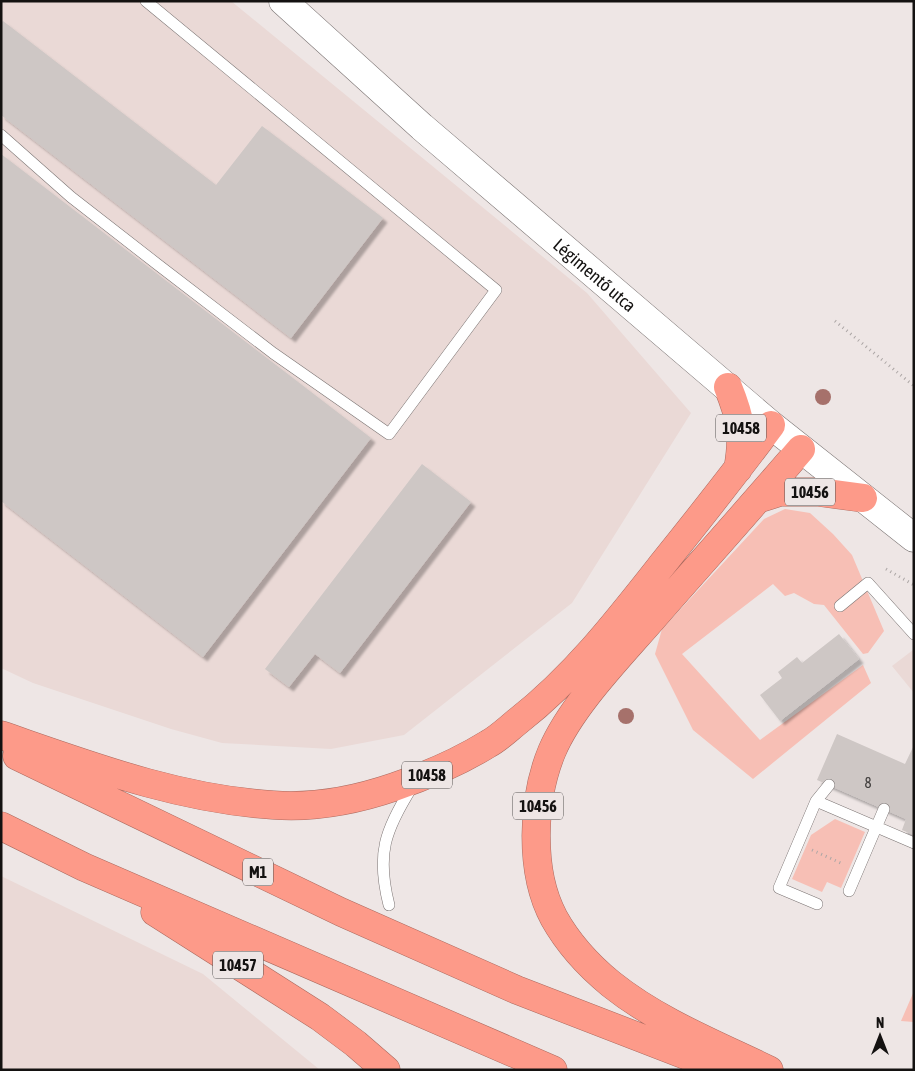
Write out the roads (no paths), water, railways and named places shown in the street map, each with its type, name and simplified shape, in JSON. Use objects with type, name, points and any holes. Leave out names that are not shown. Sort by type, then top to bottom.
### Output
[{"type":"highway","name":"10458","points":[[728,387],[738,412],[740,424],[742,446],[737,470]]},
{"type":"highway","name":"10458","points":[[1,734],[112,773],[160,787],[203,797],[238,802],[277,805],[334,802],[364,796],[416,779],[489,744],[530,712],[571,674],[610,630],[771,425]]},
{"type":"highway","name":"10456","points":[[768,1070],[645,1008],[611,984],[590,965],[569,940],[554,917],[542,883],[537,854],[538,802],[552,751],[578,708],[629,645],[800,449]]},
{"type":"highway","name":"10456","points":[[758,499],[780,492],[818,492],[863,498]]},
{"type":"highway","name":"M1","points":[[1,748],[341,912],[473,971],[517,990],[724,1070]]},
{"type":"highway","points":[[1,826],[84,867],[553,1070]]},
{"type":"highway","name":"10457","points":[[84,867],[320,1017],[386,1070]]},
{"type":"main road","name":"Légimentő utca","points":[[283,1],[422,127],[771,425],[914,538]]},
{"type":"lane","points":[[1,135],[71,197],[157,264],[273,353],[389,434],[496,290],[146,1]]},
{"type":"lane","points":[[840,606],[868,583],[914,634]]},
{"type":"lane","points":[[389,905],[383,871],[386,841],[390,823],[416,779]]},
{"type":"lane","points":[[817,904],[780,888],[816,802],[829,785]]},
{"type":"lane","points":[[816,802],[914,843]]},
{"type":"lane","points":[[849,891],[884,809]]}]
